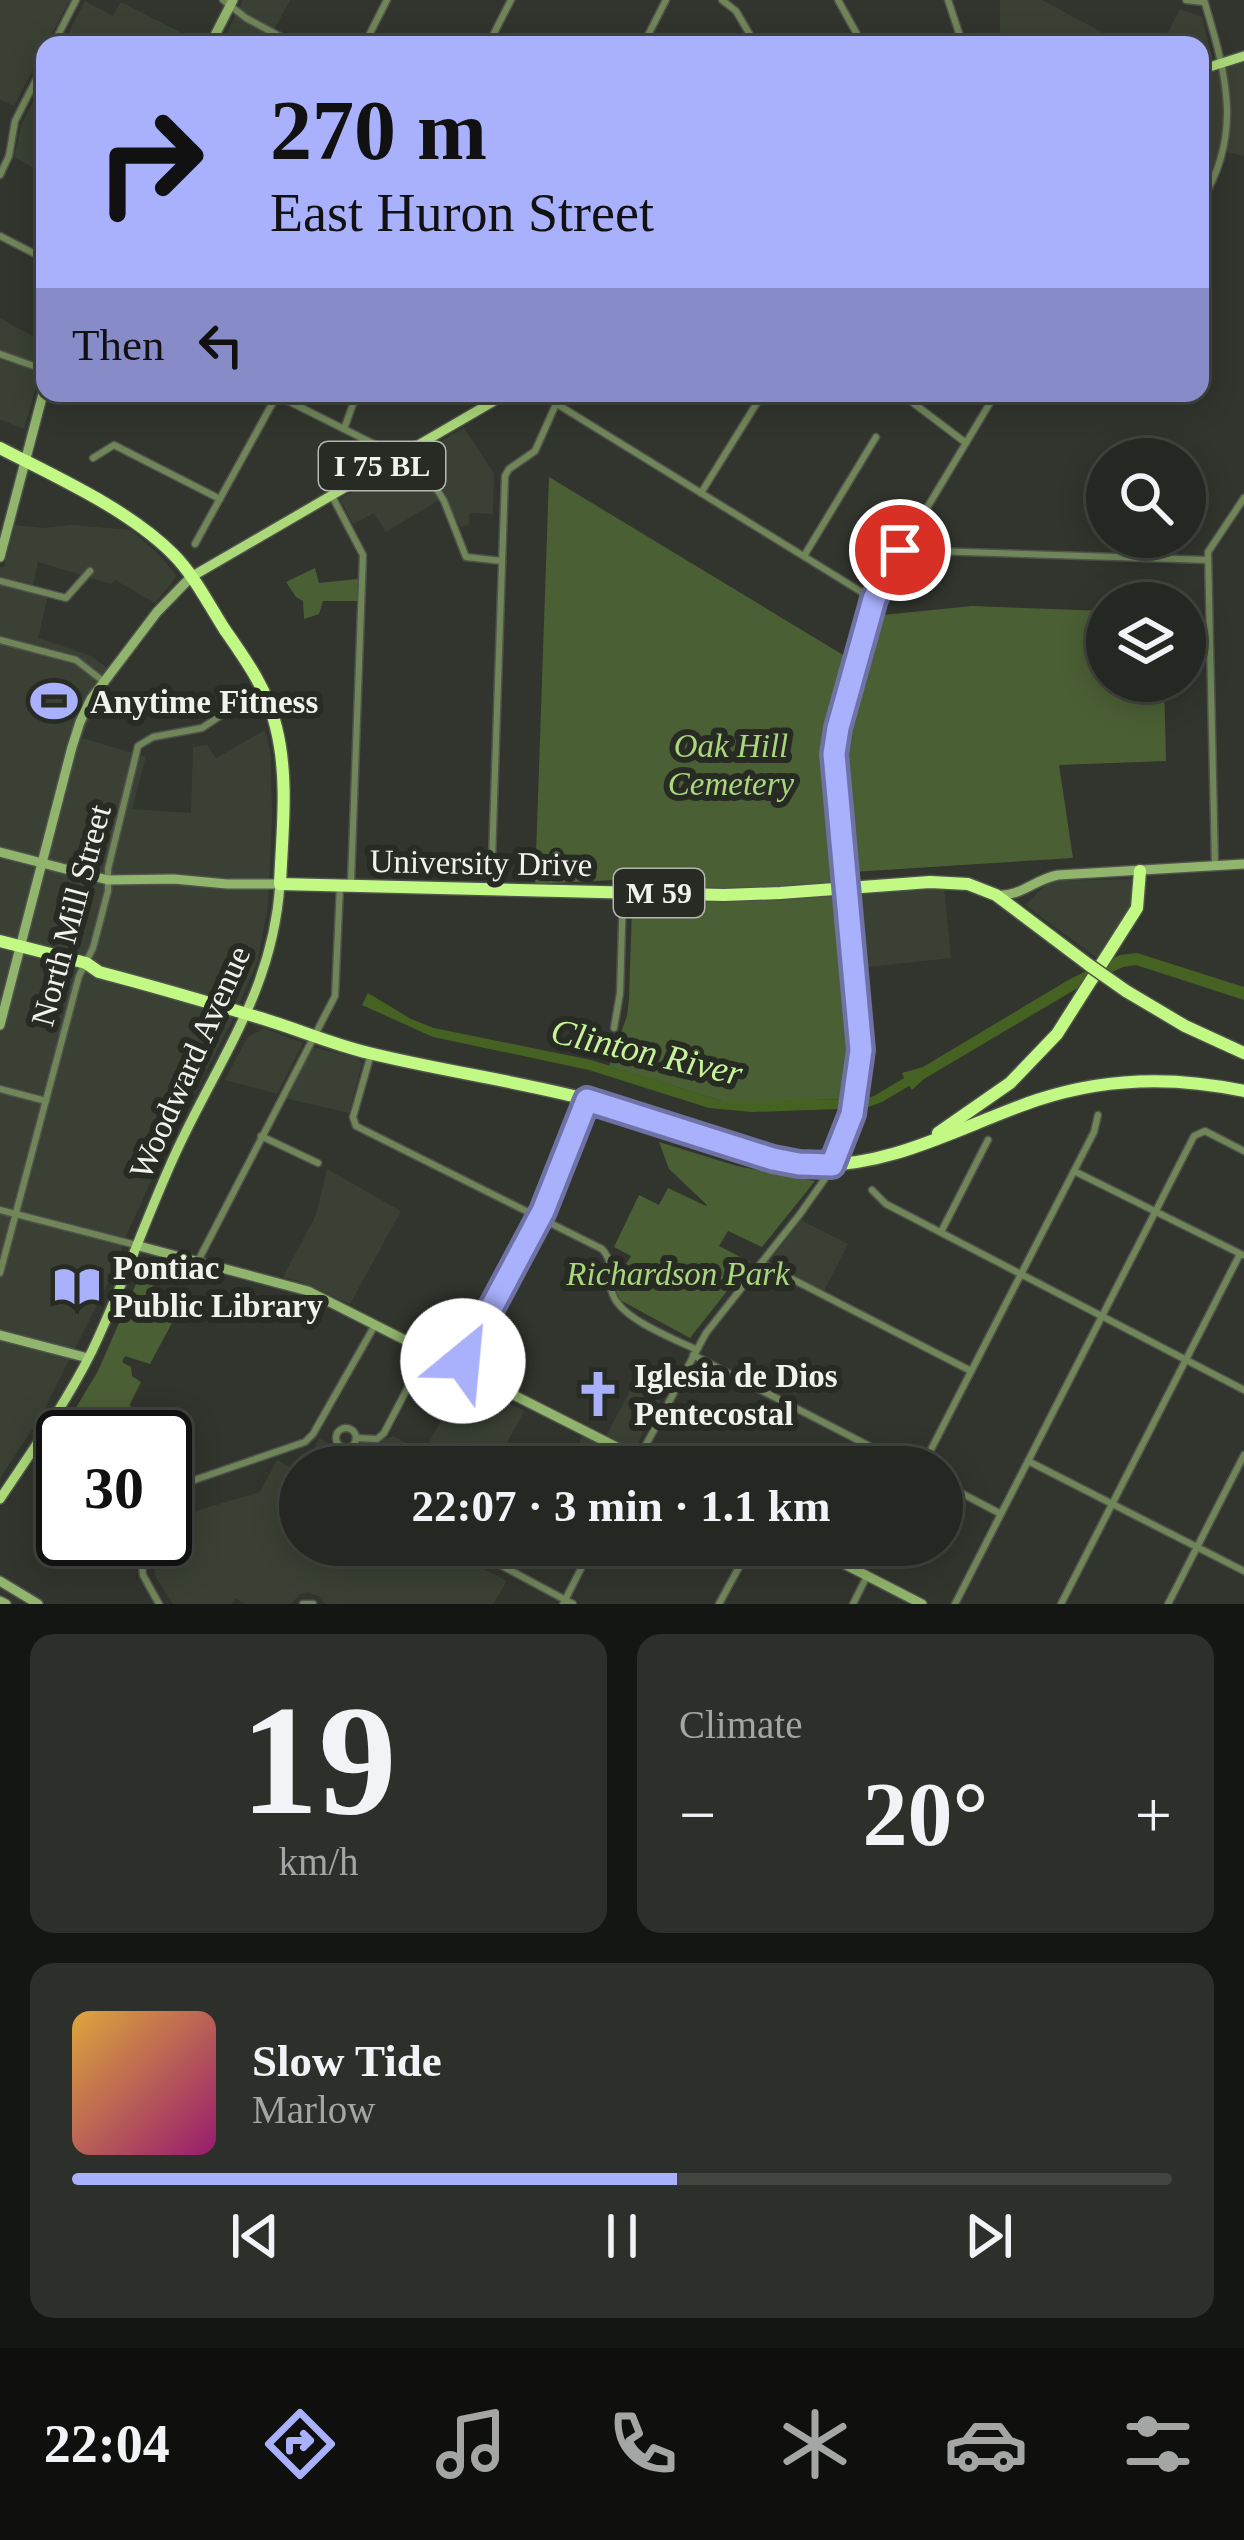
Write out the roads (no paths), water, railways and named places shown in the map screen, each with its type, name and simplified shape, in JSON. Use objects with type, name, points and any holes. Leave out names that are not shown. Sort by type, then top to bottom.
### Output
[{"type":"highway","name":"Woodward Avenue","points":[[0,448],[130,520],[175,556],[191,577],[266,695],[277,728],[283,783],[280,884]]},
{"type":"highway","points":[[922,1144],[1010,1083],[1057,1034],[1137,908],[1140,871]]},
{"type":"highway","name":"University Drive","points":[[280,884],[760,894],[949,881],[996,895]]},
{"type":"highway","name":"M 59","points":[[996,895],[1126,991],[1244,1053]]},
{"type":"highway","points":[[0,941],[371,1054],[587,1100],[799,1164],[880,1158],[1040,1099],[1094,1086],[1176,1080],[1244,1091]]},
{"type":"main road","points":[[1209,67],[1244,56]]},
{"type":"main road","name":"I 75 BL","points":[[191,577],[492,402]]},
{"type":"main road","name":"Woodward Avenue","points":[[0,1499],[88,1358],[179,1146],[247,1014],[272,947],[280,884]]},
{"type":"street","points":[[58,36],[76,0]]},
{"type":"street","points":[[369,36],[387,0]]},
{"type":"street","points":[[493,36],[511,0]]},
{"type":"street","points":[[648,36],[666,0]]},
{"type":"street","points":[[722,0],[736,11],[751,36]]},
{"type":"street","points":[[838,0],[858,36]]},
{"type":"street","points":[[948,0],[960,36]]},
{"type":"street","points":[[1186,0],[1204,1],[1234,98],[1234,133],[1222,170],[1209,190]]},
{"type":"street","points":[[214,36],[229,2],[279,36]]},
{"type":"street","points":[[0,175],[8,160],[15,121],[36,80]]},
{"type":"street","points":[[0,236],[36,255]]},
{"type":"street","points":[[0,354],[36,367]]},
{"type":"street","points":[[0,557],[41,402]]},
{"type":"street","points":[[195,544],[271,402]]},
{"type":"street","points":[[291,402],[398,457]]},
{"type":"street","points":[[344,429],[354,402]]},
{"type":"street","points":[[553,402],[874,599]]},
{"type":"street","points":[[701,493],[757,402]]},
{"type":"street","points":[[912,402],[966,443]]},
{"type":"street","points":[[646,1446],[725,1306],[806,1207],[832,1165],[852,1114],[861,1036],[834,754],[838,728],[874,599],[991,402]]},
{"type":"street","points":[[491,889],[505,474],[535,451],[556,404]]},
{"type":"street","points":[[804,556],[876,437]]},
{"type":"street","points":[[93,458],[116,446],[220,499]]},
{"type":"street","points":[[412,448],[444,501],[466,557],[502,561]]},
{"type":"street","points":[[198,1261],[337,992],[363,555],[332,495]]},
{"type":"street","points":[[1215,866],[1208,560],[1209,548],[1244,499]]},
{"type":"street","points":[[900,550],[1208,560]]},
{"type":"street","points":[[0,581],[66,598],[90,571]]},
{"type":"street","points":[[0,1024],[87,704],[178,587],[191,577]]},
{"type":"street","points":[[0,640],[76,660],[103,681]]},
{"type":"street","name":"North Mill Street","points":[[0,1274],[79,977],[93,948],[140,743],[202,728],[247,698]]},
{"type":"street","name":"University Drive","points":[[0,852],[108,880],[280,884]]},
{"type":"street","points":[[996,895],[1017,894],[1049,876],[1244,864]]},
{"type":"street","points":[[614,1028],[620,993],[622,892]]},
{"type":"street","points":[[371,1054],[353,1117],[356,1126],[598,1247],[608,1255],[612,1294],[626,1313],[870,1446]]},
{"type":"street","points":[[0,1089],[46,1101]]},
{"type":"street","points":[[459,1368],[539,1217],[587,1100]]},
{"type":"street","points":[[933,1446],[1094,1132],[1098,1115]]},
{"type":"street","points":[[955,1604],[1194,1136],[1208,1132],[1244,1151]]},
{"type":"street","points":[[261,1136],[317,1163]]},
{"type":"street","points":[[941,1232],[988,1140]]},
{"type":"street","points":[[1061,1604],[1242,1255],[1074,1171]]},
{"type":"street","points":[[872,1190],[885,1203],[1244,1390]]},
{"type":"street","points":[[0,1210],[297,1287],[605,1446]]},
{"type":"street","points":[[761,1263],[971,1371]]},
{"type":"street","points":[[192,1481],[305,1442],[375,1325]]},
{"type":"street","points":[[0,1335],[88,1358]]},
{"type":"street","points":[[356,1438],[374,1439],[384,1433],[427,1351]]},
{"type":"street","points":[[1168,1604],[1244,1455]]},
{"type":"street","points":[[1028,1461],[1244,1571]]},
{"type":"street","points":[[963,1495],[1001,1514]]},
{"type":"street","points":[[142,1566],[158,1604]]},
{"type":"street","points":[[501,1566],[567,1603],[584,1566]]},
{"type":"street","points":[[719,1604],[740,1566]]},
{"type":"street","points":[[847,1566],[922,1604]]},
{"type":"street","points":[[853,1604],[867,1576]]},
{"type":"street","points":[[0,1584],[38,1604]]},
{"type":"street","points":[[303,1604],[313,1604]]},
{"type":"place","name":"Anytime Fitness","points":[[54,701]]},
{"type":"place","name":"Pontiac Public Library","points":[[77,1286]]},
{"type":"place","name":"Iglesia de Dios Pentecostal","points":[[598,1394]]},
{"type":"park label","name":"Oak Hill Cemetery","points":[[731,764]]},
{"type":"park label","name":"Richardson Park","points":[[678,1273]]},
{"type":"water label","name":"Clinton River","points":[[647,1051]]}]
